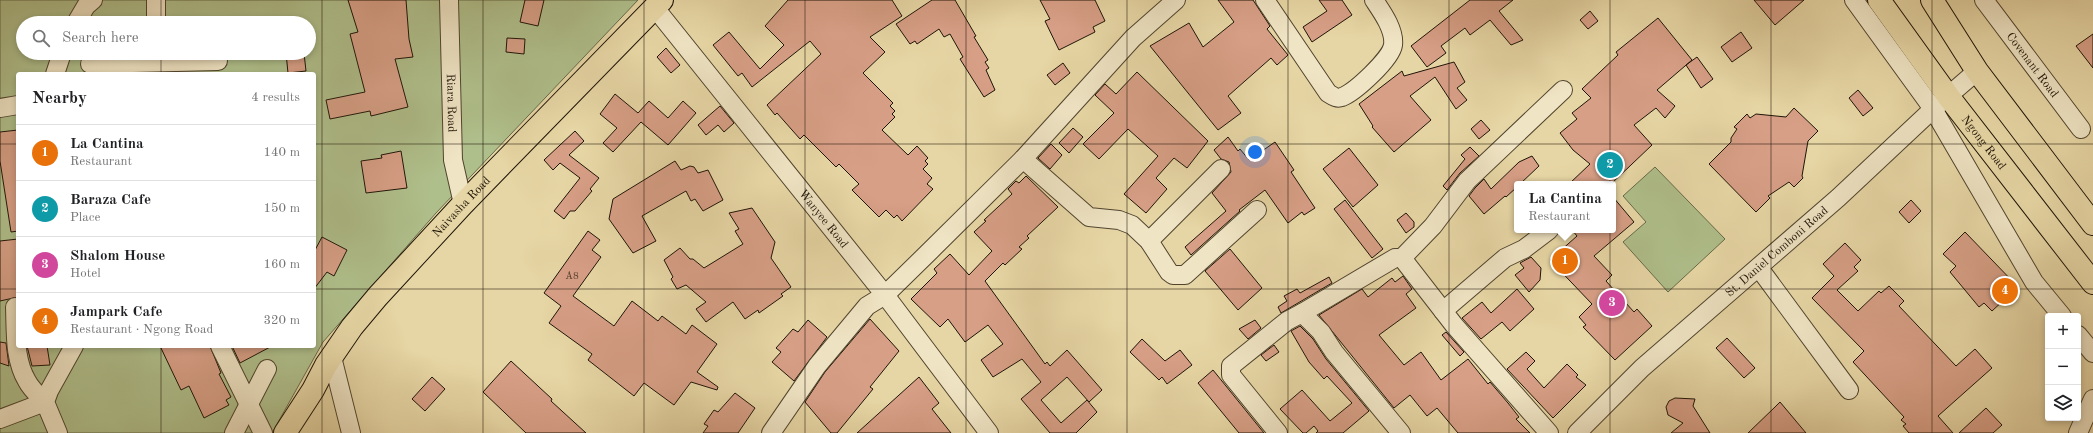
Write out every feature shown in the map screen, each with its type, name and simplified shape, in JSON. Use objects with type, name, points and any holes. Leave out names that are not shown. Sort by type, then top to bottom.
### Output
[{"type":"main road","name":"Ngong Road","points":[[1879,0],[1941,103],[2093,283]]},
{"type":"main road","points":[[1932,0],[1977,71],[2093,224]]},
{"type":"main road","name":"Naivasha Road","points":[[285,433],[352,327],[378,296],[463,204],[658,4]]},
{"type":"street","points":[[80,16],[86,6],[93,0]]},
{"type":"street","points":[[156,0],[156,16]]},
{"type":"street","name":"Riara Road","points":[[449,0],[453,160],[463,204]]},
{"type":"street","points":[[771,433],[817,366],[867,306],[885,295],[1023,159],[1133,38],[1176,0]]},
{"type":"street","points":[[1265,0],[1328,93],[1335,98],[1341,97],[1349,92],[1383,64],[1391,53],[1394,43],[1392,33],[1376,1]]},
{"type":"street","points":[[1854,0],[1941,103],[2034,282],[2060,313]]},
{"type":"street","name":"Covenant Road","points":[[1984,0],[2081,129]]},
{"type":"street","name":"Wanyee Road","points":[[658,4],[885,295],[989,433]]},
{"type":"street","points":[[56,72],[60,60]]},
{"type":"street","points":[[90,64],[218,60]]},
{"type":"street","name":"St. Daniel Comboni Road","points":[[1577,433],[1642,368],[1838,198],[1977,71]]},
{"type":"street","points":[[1278,433],[1231,375],[1230,366],[1287,321],[1395,258],[1402,258],[1433,226],[1467,182],[1563,90]]},
{"type":"street","points":[[0,108],[16,105]]},
{"type":"street","points":[[1023,159],[1089,217],[1127,222],[1149,241],[1169,272],[1173,275],[1185,276],[1257,210]]},
{"type":"street","points":[[1149,241],[1222,169]]},
{"type":"street","points":[[1443,311],[1505,258],[1524,249],[1546,233]]},
{"type":"street","points":[[1402,258],[1443,311],[1549,433]]},
{"type":"street","points":[[1758,268],[1849,390]]},
{"type":"street","points":[[15,307],[16,345]]},
{"type":"street","points":[[1302,313],[1321,332],[1334,352],[1401,433]]},
{"type":"street","points":[[2081,339],[2093,353]]},
{"type":"street","points":[[17,348],[27,382],[45,402],[58,433]]},
{"type":"street","points":[[0,419],[45,402],[49,391],[73,348]]},
{"type":"street","points":[[221,348],[263,433]]},
{"type":"street","points":[[332,357],[351,433]]},
{"type":"street","points":[[234,433],[267,369]]},
{"type":"street","points":[[2078,433],[2093,399]]},
{"type":"green space","points":[[0,0],[638,0],[436,213],[323,342],[272,433],[0,433]]},
{"type":"green space","points":[[1655,167],[1725,239],[1668,292],[1623,242],[1646,222],[1623,196]]},
{"type":"building","points":[[348,0],[406,0],[409,39],[413,57],[395,59],[408,107],[371,116],[370,111],[330,119],[326,100],[365,92],[350,34],[358,32]]},
{"type":"building","points":[[525,0],[544,0],[538,26],[520,22]]},
{"type":"building","points":[[788,0],[892,0],[902,16],[870,37],[885,52],[863,73],[893,103],[890,106],[895,111],[892,114],[895,117],[882,130],[908,155],[917,146],[928,158],[925,161],[928,164],[923,169],[932,178],[927,184],[933,189],[902,221],[897,215],[894,218],[886,210],[879,217],[852,190],[859,184],[839,164],[836,167],[804,135],[800,139],[777,113],[775,115],[767,105],[821,54],[810,41],[752,87],[742,73],[738,76],[713,45],[729,32],[760,69],[784,45],[765,26]]},
{"type":"building","points":[[932,0],[955,0],[976,36],[974,37],[988,60],[985,62],[989,68],[986,70],[995,90],[984,97],[960,59],[963,57],[950,34],[944,37],[939,29],[917,44],[915,41],[910,44],[896,24]]},
{"type":"building","points":[[1040,0],[1095,0],[1105,21],[1093,27],[1095,32],[1059,50],[1045,21],[1050,19]]},
{"type":"building","points":[[1218,0],[1253,0],[1270,26],[1267,29],[1288,55],[1277,65],[1271,58],[1228,96],[1241,113],[1218,130],[1150,46],[1189,23],[1203,47],[1234,22]]},
{"type":"building","points":[[1319,0],[1342,0],[1352,15],[1312,42],[1303,27],[1327,11]]},
{"type":"building","points":[[1470,0],[1513,0],[1499,11],[1523,40],[1511,45],[1490,20],[1470,35],[1465,28],[1441,46],[1446,53],[1427,67],[1411,46]]},
{"type":"building","points":[[1754,0],[1804,0],[1775,25]]},
{"type":"building","points":[[1590,11],[1598,21],[1588,29],[1580,20]]},
{"type":"building","points":[[1658,18],[1692,60],[1657,90],[1675,106],[1665,118],[1656,108],[1634,125],[1652,145],[1614,181],[1572,181],[1590,164],[1573,150],[1560,133],[1577,119],[1572,113],[1591,98],[1582,89],[1618,55],[1616,52]]},
{"type":"building","points":[[1741,32],[1752,48],[1732,62],[1721,47]]},
{"type":"building","points":[[2093,34],[2093,68],[2076,46]]},
{"type":"building","points":[[507,38],[525,39],[524,54],[506,52]]},
{"type":"building","points":[[666,48],[680,65],[671,73],[657,57]]},
{"type":"building","points":[[1697,57],[1713,79],[1701,88],[1686,65]]},
{"type":"building","points":[[287,60],[305,60],[306,71],[288,72]]},
{"type":"building","points":[[1454,62],[1465,82],[1457,88],[1467,100],[1456,109],[1435,77],[1410,96],[1431,120],[1394,152],[1372,127],[1373,126],[1359,104],[1402,71],[1404,76]]},
{"type":"building","points":[[1063,63],[1070,73],[1055,85],[1047,75]]},
{"type":"building","points":[[1137,72],[1208,141],[1187,168],[1174,158],[1156,178],[1167,189],[1146,213],[1124,194],[1158,156],[1128,129],[1099,159],[1083,144],[1114,113],[1095,95],[1105,84],[1116,94]]},
{"type":"building","points":[[1858,90],[1873,108],[1863,116],[1849,98]]},
{"type":"building","points":[[615,94],[638,113],[649,101],[668,118],[683,101],[696,113],[668,145],[641,122],[613,152],[603,143],[617,128],[600,114]]},
{"type":"building","points":[[720,106],[734,123],[724,132],[718,125],[706,135],[698,125]]},
{"type":"building","points":[[1794,108],[1818,131],[1808,141],[1802,176],[1803,178],[1794,187],[1789,182],[1768,196],[1770,198],[1756,212],[1709,164],[1731,142],[1731,138],[1737,129],[1734,127],[1747,114],[1750,118],[1756,114],[1786,117]]},
{"type":"building","points":[[1481,120],[1490,130],[1479,139],[1471,129]]},
{"type":"building","points":[[1073,128],[1083,137],[1069,153],[1059,143]]},
{"type":"building","points":[[16,130],[16,231],[11,232],[0,161],[0,132]]},
{"type":"building","points":[[575,131],[584,141],[569,155],[599,178],[590,189],[592,191],[575,211],[570,211],[564,219],[554,211],[580,178],[560,163],[553,170],[544,160]]},
{"type":"building","points":[[1228,137],[1238,151],[1240,149],[1249,160],[1275,142],[1294,170],[1291,172],[1315,208],[1304,215],[1302,212],[1288,223],[1265,190],[1239,210],[1240,211],[1191,255],[1185,247],[1226,211],[1212,193],[1231,172],[1229,162],[1221,159],[1214,150]]},
{"type":"building","points":[[1051,144],[1062,155],[1050,169],[1038,158]]},
{"type":"building","points":[[1470,147],[1479,156],[1460,173],[1447,190],[1443,186],[1465,159],[1461,155]]},
{"type":"building","points":[[1349,148],[1378,185],[1353,207],[1323,169]]},
{"type":"building","points":[[401,151],[407,188],[366,193],[361,161],[382,158],[381,155]]},
{"type":"building","points":[[1532,156],[1539,166],[1523,181],[1514,181],[1514,190],[1484,214],[1469,196],[1484,179],[1491,189],[1519,162]]},
{"type":"building","points":[[675,161],[681,170],[690,166],[694,167],[698,173],[708,170],[723,200],[703,211],[695,199],[691,201],[686,191],[642,216],[656,241],[633,253],[609,219],[613,199]]},
{"type":"building","points":[[1026,176],[1058,207],[1027,236],[1029,238],[1019,247],[1022,249],[1005,265],[1003,263],[985,281],[1045,364],[1047,362],[1050,366],[1067,350],[1102,390],[1089,402],[1067,377],[1041,400],[1061,423],[1087,400],[1097,412],[1076,433],[1050,433],[1021,399],[1041,382],[1022,359],[993,377],[981,360],[1003,344],[988,325],[965,342],[948,319],[940,327],[911,299],[937,273],[934,269],[950,254],[969,275],[992,251],[974,232],[986,221],[984,220],[1012,194],[1008,189],[1016,181],[1019,183]]},
{"type":"building","points":[[1345,200],[1383,249],[1372,258],[1334,209]]},
{"type":"building","points":[[1911,200],[1921,211],[1909,223],[1899,212]]},
{"type":"building","points":[[1616,201],[1634,222],[1594,256],[1612,275],[1606,281],[1634,312],[1637,309],[1652,326],[1615,360],[1583,327],[1586,325],[1579,317],[1592,304],[1550,260],[1577,236],[1574,233],[1616,233]]},
{"type":"building","points":[[752,208],[775,242],[771,258],[791,287],[781,294],[783,296],[759,313],[758,310],[745,319],[733,302],[706,322],[696,309],[706,302],[686,285],[677,289],[671,279],[673,277],[664,260],[680,248],[690,259],[693,259],[704,268],[743,244],[735,231],[739,229],[729,213]]},
{"type":"building","points":[[1406,213],[1414,222],[1414,227],[1406,233],[1397,220]]},
{"type":"building","points":[[588,231],[600,240],[592,250],[601,257],[573,296],[614,326],[632,301],[658,321],[662,316],[686,334],[692,325],[717,344],[697,372],[718,387],[717,390],[691,382],[674,405],[644,383],[634,396],[588,360],[592,354],[549,323],[561,306],[544,293]]},
{"type":"building","points":[[1965,232],[2018,287],[1992,311],[1984,303],[1979,307],[1950,272],[1956,266],[1943,254]]},
{"type":"building","points":[[322,237],[347,250],[334,276],[327,272],[316,286],[316,248]]},
{"type":"building","points":[[16,239],[16,297],[0,301],[0,241]]},
{"type":"building","points":[[1845,243],[1861,260],[1854,267],[1858,271],[1837,290],[1858,311],[1879,291],[1881,293],[1889,286],[1904,301],[1899,306],[1956,366],[1975,349],[1992,368],[1938,416],[1953,433],[1909,433],[1903,426],[1906,424],[1901,420],[1904,417],[1853,362],[1864,351],[1812,298],[1834,276],[1823,264]]},
{"type":"building","points":[[1230,249],[1262,288],[1238,310],[1205,271]]},
{"type":"building","points":[[1531,257],[1541,268],[1540,280],[1529,292],[1515,275],[1524,268],[1520,263]]},
{"type":"building","points":[[1403,276],[1412,289],[1406,294],[1416,308],[1379,335],[1404,365],[1421,352],[1441,380],[1468,359],[1488,384],[1490,382],[1508,403],[1519,417],[1516,419],[1530,433],[1458,433],[1437,408],[1427,416],[1410,395],[1394,408],[1319,315],[1362,289],[1368,297],[1392,278],[1395,282]]},
{"type":"building","points":[[1329,277],[1332,283],[1281,313],[1278,307],[1287,301],[1284,296],[1297,289],[1300,293]]},
{"type":"building","points":[[1517,289],[1534,309],[1510,331],[1502,322],[1481,339],[1462,318],[1482,302],[1491,313]]},
{"type":"building","points":[[870,319],[899,351],[870,387],[873,389],[837,433],[831,433],[805,402],[825,372]]},
{"type":"building","points":[[808,320],[827,337],[794,381],[772,362],[781,352],[776,348],[793,329],[798,332]]},
{"type":"building","points":[[1255,320],[1261,328],[1248,339],[1239,329]]},
{"type":"building","points":[[1300,326],[1313,339],[1326,359],[1369,411],[1343,433],[1316,433],[1318,431],[1314,426],[1306,433],[1303,433],[1280,409],[1302,390],[1330,421],[1352,403],[1327,376],[1324,379],[1309,362],[1291,331]]},
{"type":"building","points":[[1446,332],[1464,352],[1460,356],[1442,335]]},
{"type":"building","points":[[1727,338],[1755,368],[1744,378],[1716,348]]},
{"type":"building","points":[[1142,339],[1165,361],[1180,350],[1192,365],[1167,384],[1162,377],[1159,380],[1130,352]]},
{"type":"building","points":[[0,342],[6,343],[9,366],[0,363]]},
{"type":"building","points":[[1274,345],[1279,352],[1266,361],[1261,355]]},
{"type":"building","points":[[28,348],[47,348],[50,365],[32,366]]},
{"type":"building","points":[[161,348],[211,348],[221,373],[219,374],[231,397],[226,400],[229,405],[204,418],[189,386],[181,390]]},
{"type":"building","points":[[233,348],[268,348],[240,363]]},
{"type":"building","points":[[1526,352],[1535,361],[1527,369],[1544,388],[1567,364],[1578,375],[1576,377],[1586,385],[1553,418],[1507,369]]},
{"type":"building","points":[[511,361],[586,433],[526,433],[483,392]]},
{"type":"building","points":[[1213,370],[1264,433],[1239,433],[1198,383]]},
{"type":"building","points":[[432,377],[445,389],[425,411],[412,399]]},
{"type":"building","points":[[919,377],[939,403],[932,409],[951,433],[857,433]]},
{"type":"building","points":[[735,393],[755,408],[738,433],[703,433],[708,426],[704,424],[714,410],[718,412]]},
{"type":"building","points":[[1675,398],[1695,399],[1693,406],[1710,433],[1671,433],[1683,423],[1668,415],[1666,407],[1669,401]]},
{"type":"building","points":[[1780,402],[1806,433],[1748,433],[1775,407]]},
{"type":"building","points":[[1986,408],[2002,425],[1993,433],[1959,433]]},
{"type":"place","name":"Baraza Cafe","points":[[1610,165]]},
{"type":"place","name":"La Cantina","points":[[1565,261]]},
{"type":"place","name":"Jampark Cafe","points":[[2005,291]]},
{"type":"place","name":"Shalom House","points":[[1612,303]]}]
